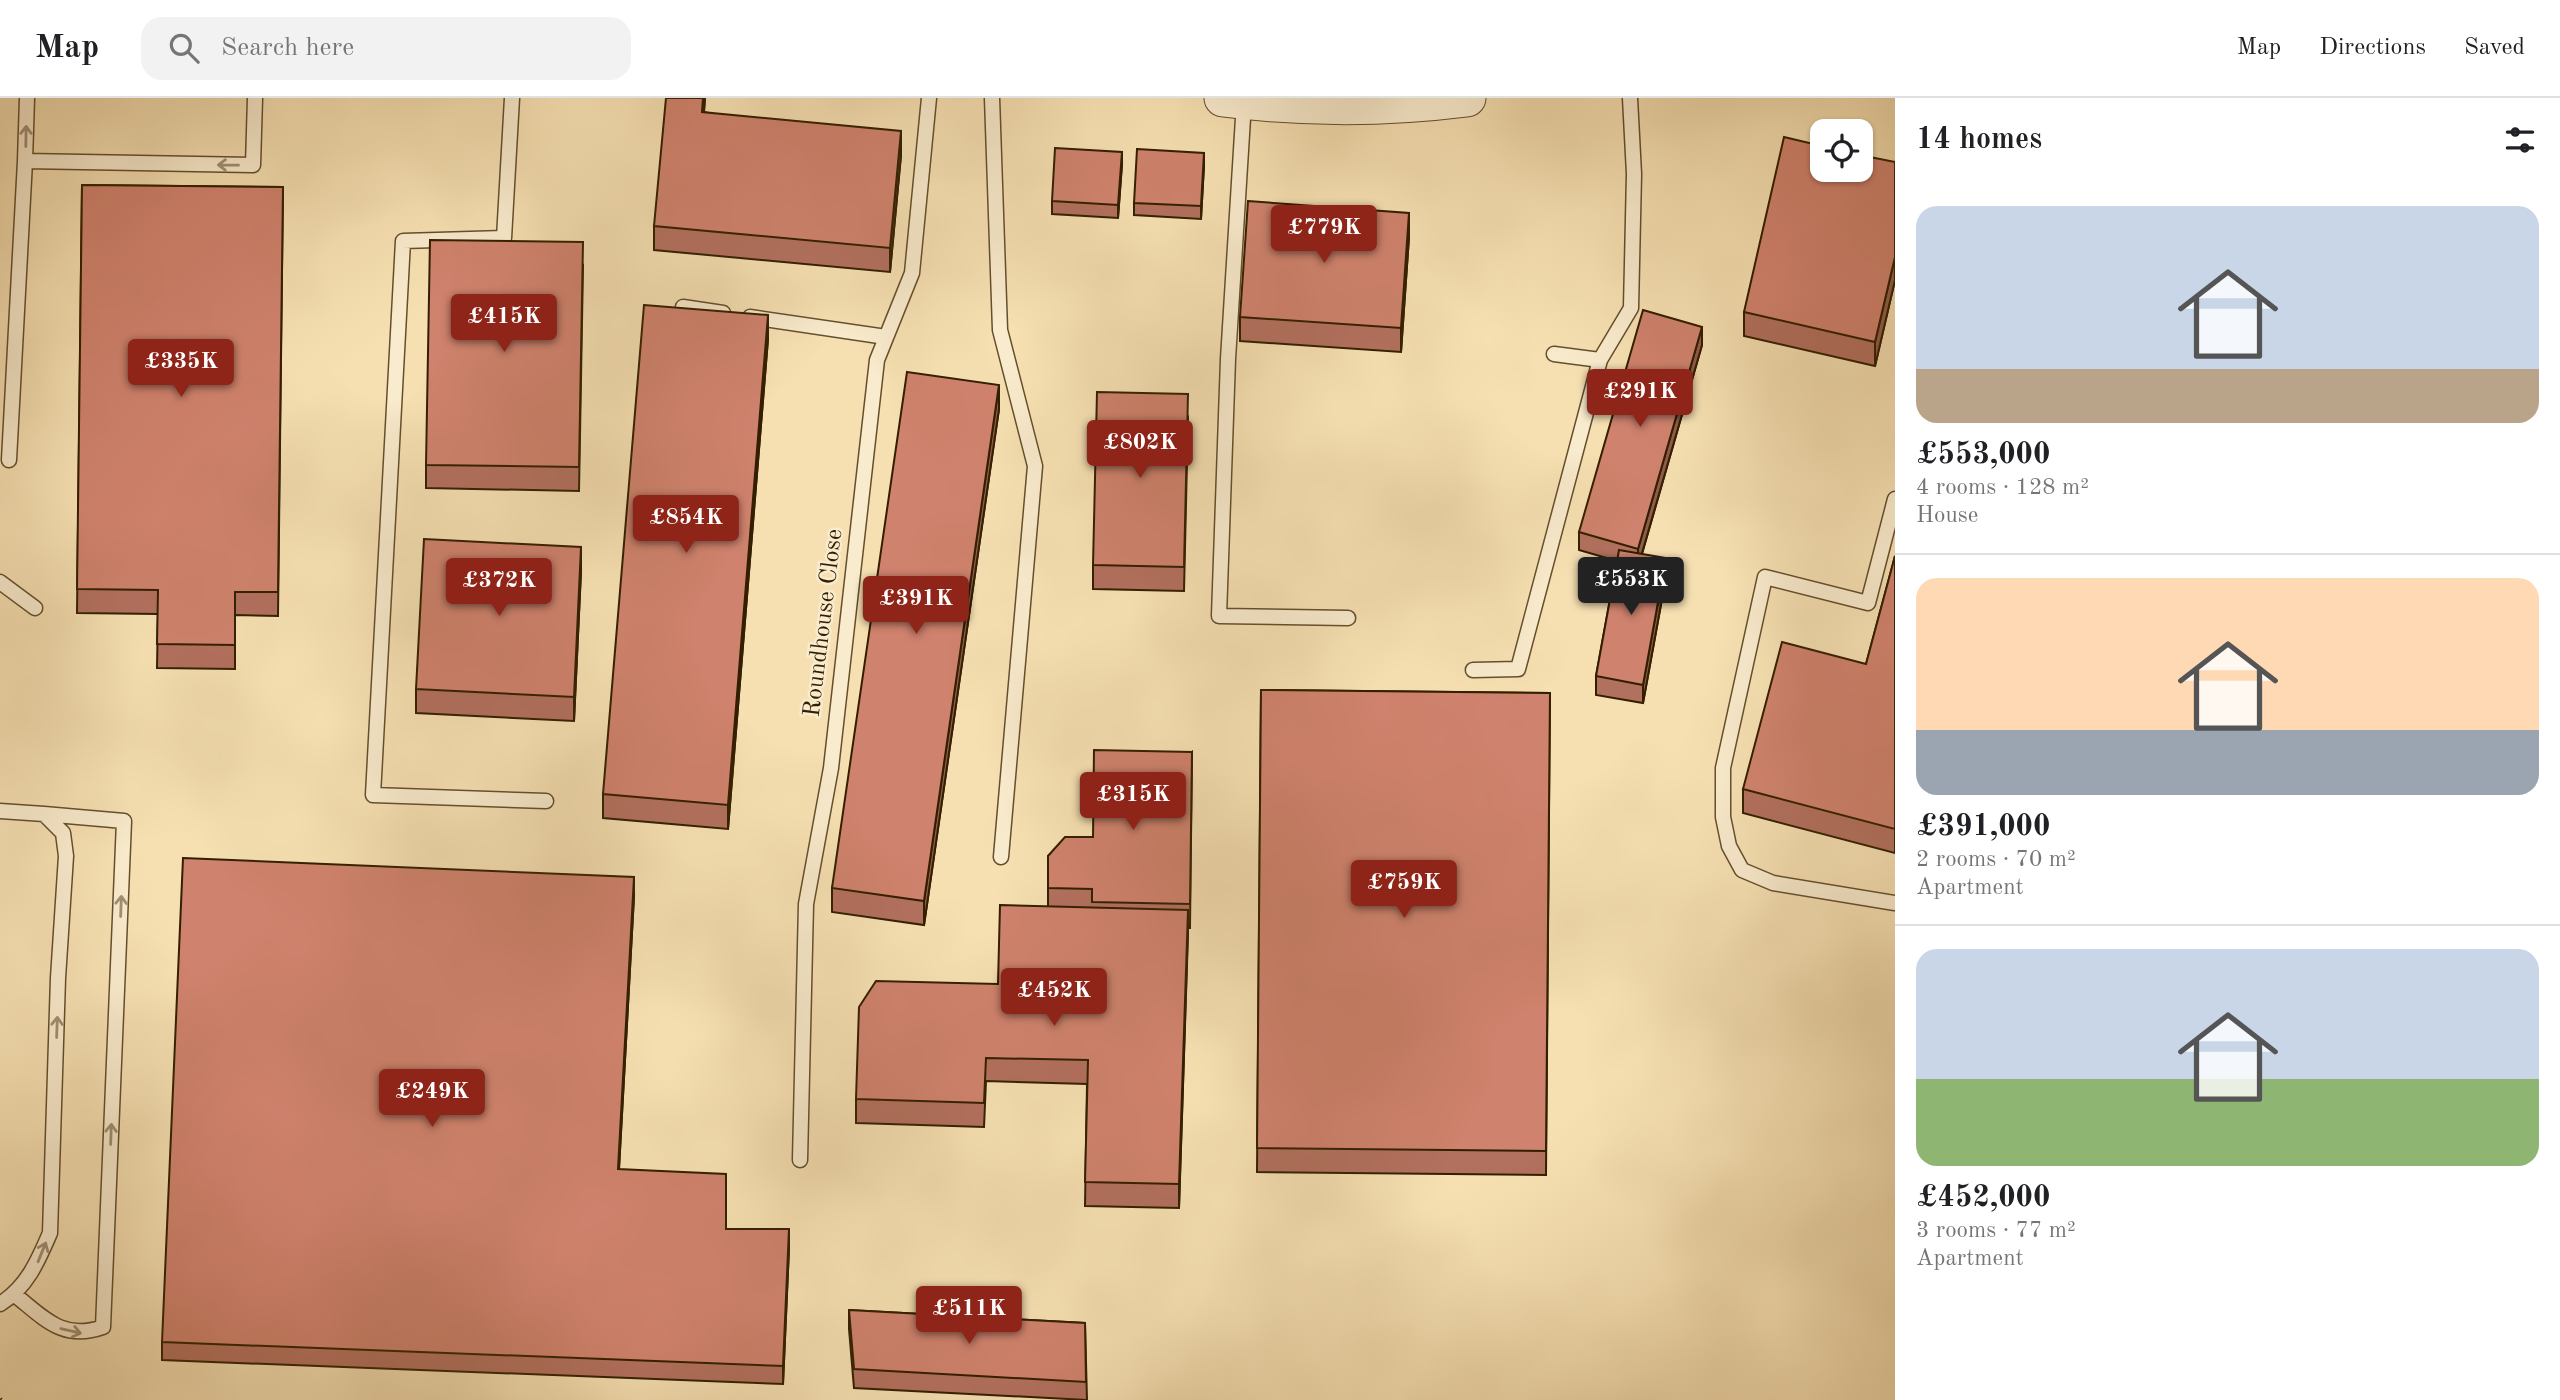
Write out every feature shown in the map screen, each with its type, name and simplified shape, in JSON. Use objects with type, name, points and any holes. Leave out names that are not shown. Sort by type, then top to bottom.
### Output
[{"type":"street","points":[[1234,99],[1356,104],[1467,98]]},
{"type":"lane","points":[[9,460],[27,98]]},
{"type":"lane","points":[[25,161],[253,165],[255,98]]},
{"type":"lane","points":[[512,98],[504,238],[403,241],[373,795],[546,801]]},
{"type":"lane","name":"Roundhouse Close","points":[[800,1160],[806,904],[831,768],[877,359],[912,273],[929,98]]},
{"type":"lane","points":[[992,98],[1000,330],[1035,466],[1001,856]]},
{"type":"lane","points":[[1473,670],[1518,669],[1600,360],[1631,308],[1634,174],[1630,98]]},
{"type":"lane","points":[[1234,99],[1219,616],[1348,618]]},
{"type":"lane","points":[[683,307],[886,337]]},
{"type":"lane","points":[[1554,354],[1600,360]]},
{"type":"lane","points":[[1895,499],[1868,603],[1765,577],[1723,768],[1723,817],[1729,846],[1742,870],[1773,883],[1895,903]]},
{"type":"lane","points":[[0,582],[35,608]]},
{"type":"lane","points":[[0,811],[124,821],[103,1327],[84,1334],[56,1328],[15,1295]]},
{"type":"lane","points":[[0,1304],[15,1295],[36,1266],[50,1233],[58,978],[66,856],[63,833],[44,814]]},
{"type":"building","points":[[666,98],[703,98],[702,112],[901,131],[890,248],[654,226]]},
{"type":"building","points":[[1784,137],[1810,143],[1810,182],[1873,182],[1873,158],[1895,162],[1895,257],[1875,342],[1744,312]]},
{"type":"building","points":[[1055,148],[1122,152],[1118,205],[1052,201]]},
{"type":"building","points":[[1137,149],[1204,153],[1201,206],[1134,203]]},
{"type":"building","points":[[82,185],[283,187],[278,592],[235,592],[235,645],[157,644],[158,590],[77,589]]},
{"type":"building","points":[[1248,201],[1409,213],[1401,328],[1240,317]]},
{"type":"building","points":[[430,240],[583,242],[579,467],[426,465]]},
{"type":"building","points":[[644,305],[768,315],[728,805],[603,794]]},
{"type":"building","points":[[1643,310],[1702,327],[1638,549],[1579,532]]},
{"type":"building","points":[[907,372],[999,385],[924,901],[832,888]]},
{"type":"building","points":[[1097,392],[1188,394],[1184,567],[1093,565]]},
{"type":"building","points":[[424,539],[581,547],[574,697],[416,689]]},
{"type":"building","points":[[1619,550],[1666,558],[1643,685],[1596,676]]},
{"type":"building","points":[[1895,556],[1895,829],[1743,789],[1782,642],[1866,664]]},
{"type":"building","points":[[1261,690],[1550,693],[1546,1151],[1257,1148]]},
{"type":"building","points":[[1094,750],[1192,752],[1190,904],[1092,902],[1092,889],[1048,888],[1048,856],[1065,837],[1093,837]]},
{"type":"building","points":[[183,858],[634,877],[618,1169],[726,1174],[726,1229],[789,1229],[783,1366],[162,1342]]},
{"type":"building","points":[[1000,905],[1188,910],[1179,1184],[1085,1182],[1088,1060],[986,1058],[984,1103],[856,1099],[859,1007],[876,981],[998,984]]},
{"type":"building","points":[[849,1310],[1085,1323],[1086,1382],[854,1369]]}]
